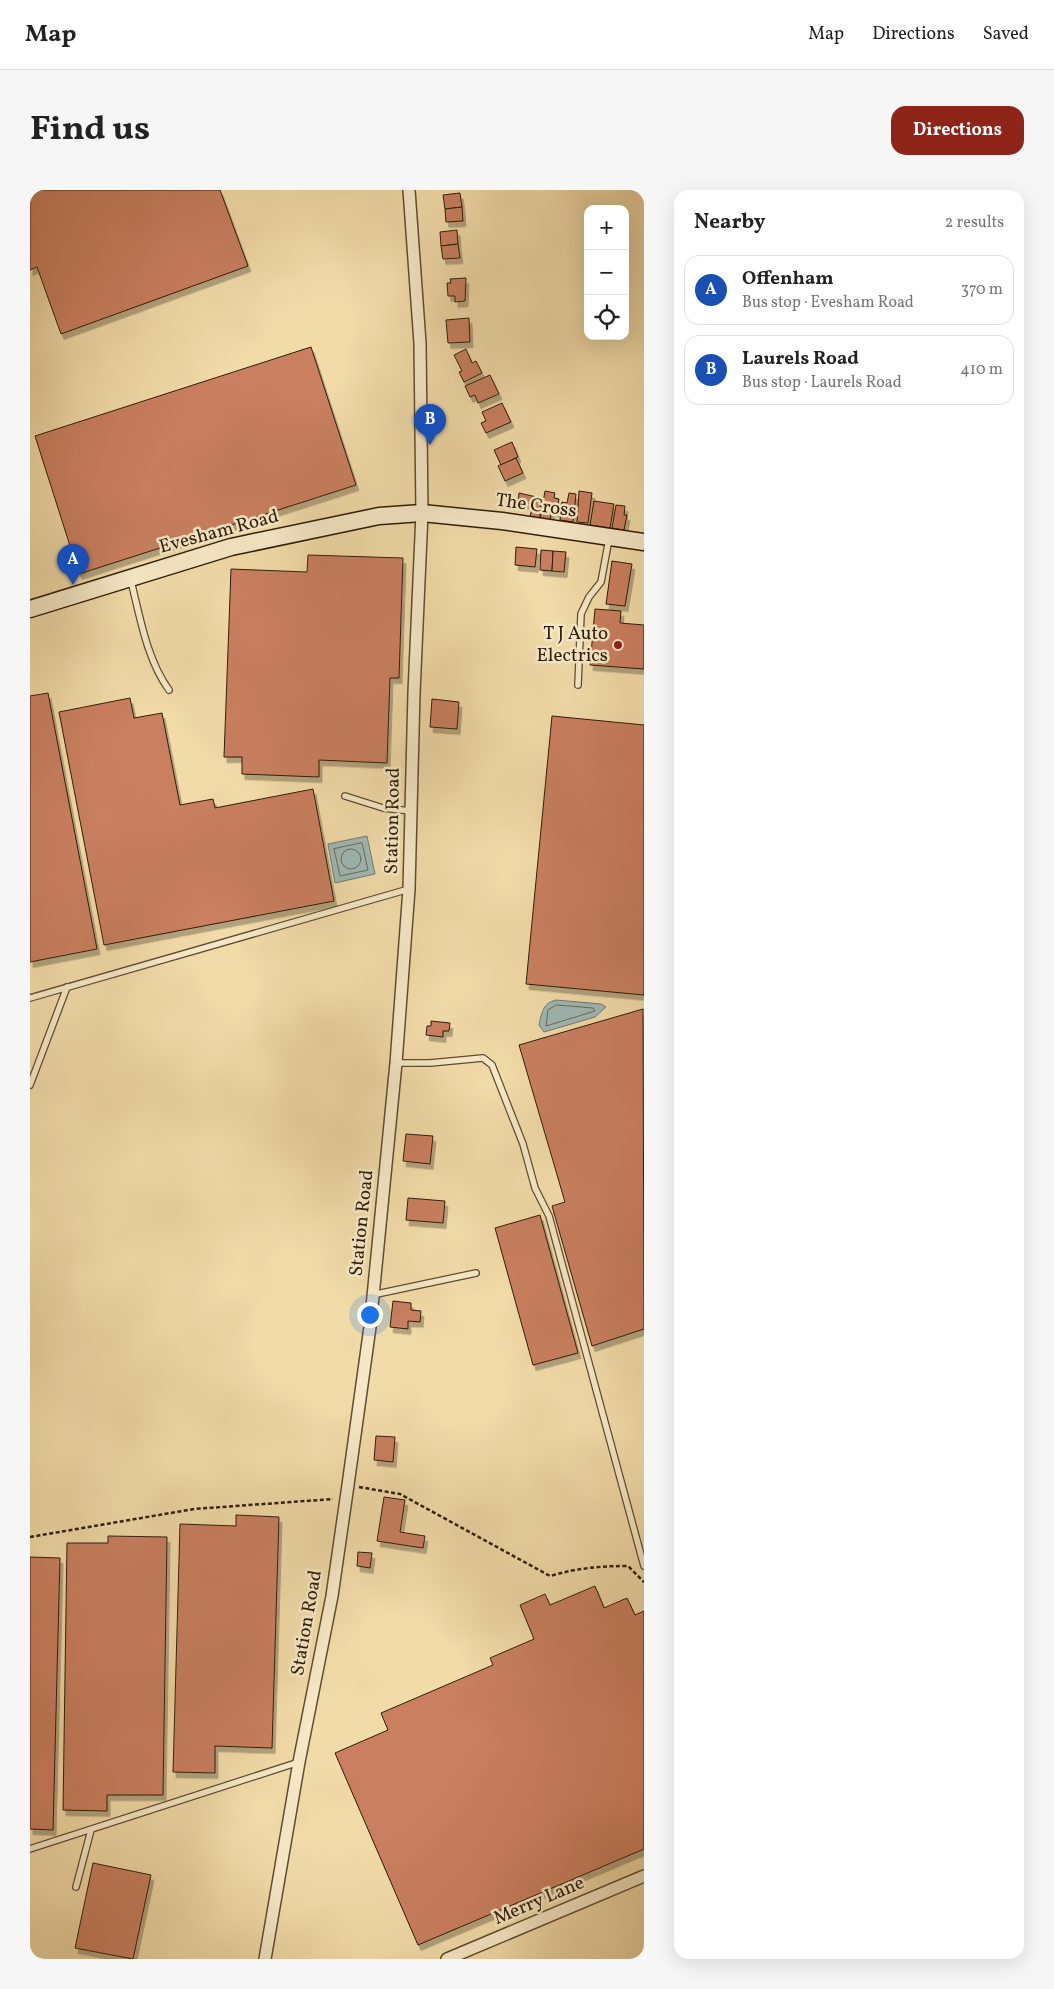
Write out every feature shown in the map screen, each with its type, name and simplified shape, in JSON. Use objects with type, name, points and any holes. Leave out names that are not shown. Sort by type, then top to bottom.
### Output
[{"type":"main road","name":"The Cross","points":[[422,513],[502,521],[644,542]]},
{"type":"main road","name":"Evesham Road","points":[[30,609],[231,547],[339,522],[379,516],[422,513]]},
{"type":"street","name":"Station Road","points":[[265,1959],[299,1762],[332,1596],[372,1295],[396,1063],[409,889],[422,513],[420,343],[409,190]]},
{"type":"street","name":"Merry Lane","points":[[447,1959],[644,1876]]},
{"type":"lane","points":[[578,684],[581,614],[589,597],[601,582],[609,537]]},
{"type":"lane","points":[[131,578],[140,618],[158,676],[169,690]]},
{"type":"lane","points":[[345,796],[383,808],[411,812]]},
{"type":"lane","points":[[30,998],[409,889]]},
{"type":"lane","points":[[30,1085],[67,987]]},
{"type":"lane","points":[[396,1063],[430,1063],[483,1058],[492,1065],[523,1144],[535,1188],[549,1216],[644,1566]]},
{"type":"lane","points":[[372,1295],[476,1273]]},
{"type":"lane","points":[[30,1849],[299,1762]]},
{"type":"lane","points":[[76,1887],[91,1830]]},
{"type":"path","points":[[348,1485],[400,1494],[550,1576],[577,1568],[628,1566],[644,1582]]},
{"type":"path","points":[[30,1537],[194,1509],[345,1498]]},
{"type":"water","points":[[367,836],[375,874],[335,883],[328,844]]},
{"type":"water","points":[[556,1000],[601,1004],[606,1007],[595,1017],[544,1032],[539,1025],[542,1012],[548,1003]]},
{"type":"building","points":[[30,190],[220,190],[248,266],[61,334],[37,267],[30,270]]},
{"type":"building","points":[[460,193],[462,207],[445,209],[443,195]]},
{"type":"building","points":[[462,207],[463,221],[446,222],[445,209]]},
{"type":"building","points":[[457,230],[458,244],[441,246],[440,232]]},
{"type":"building","points":[[458,244],[460,258],[443,259],[441,246]]},
{"type":"building","points":[[466,278],[465,301],[455,302],[455,296],[448,296],[447,283],[451,283],[450,279]]},
{"type":"building","points":[[469,318],[470,342],[448,343],[446,320]]},
{"type":"building","points":[[311,347],[356,485],[79,574],[35,436]]},
{"type":"building","points":[[466,349],[472,363],[476,361],[482,373],[464,382],[459,372],[462,371],[454,355]]},
{"type":"building","points":[[490,375],[499,394],[478,403],[475,395],[470,397],[465,386]]},
{"type":"building","points":[[502,403],[511,422],[486,433],[481,423],[486,421],[482,412]]},
{"type":"building","points":[[512,442],[518,457],[501,465],[494,450]]},
{"type":"building","points":[[516,458],[523,473],[505,481],[498,466]]},
{"type":"building","points":[[545,491],[555,493],[554,498],[559,499],[557,512],[552,511],[550,520],[540,519]]},
{"type":"building","points":[[579,491],[592,493],[588,523],[577,522]]},
{"type":"building","points":[[519,493],[541,498],[540,519],[530,516],[532,509],[529,508],[530,504],[518,502]]},
{"type":"building","points":[[569,493],[576,494],[573,522],[560,520],[562,502],[567,503]]},
{"type":"building","points":[[594,501],[614,504],[610,528],[590,525]]},
{"type":"building","points":[[616,505],[625,506],[624,515],[627,515],[624,530],[612,528]]},
{"type":"building","points":[[516,547],[537,549],[535,567],[515,565]]},
{"type":"building","points":[[541,550],[553,551],[552,571],[540,570]]},
{"type":"building","points":[[553,551],[566,552],[564,572],[552,571]]},
{"type":"building","points":[[308,555],[403,558],[399,678],[390,678],[387,763],[319,760],[319,777],[242,774],[242,757],[224,757],[231,569],[307,572]]},
{"type":"building","points":[[612,561],[632,564],[625,606],[606,604]]},
{"type":"building","name":"T J Auto Electrics","points":[[595,609],[621,611],[620,623],[644,625],[644,669],[590,665]]},
{"type":"building","points":[[48,693],[97,949],[30,962],[30,696]]},
{"type":"building","points":[[130,698],[134,718],[162,713],[180,805],[213,799],[215,808],[313,789],[334,901],[104,945],[59,712]]},
{"type":"building","points":[[432,699],[459,702],[457,729],[430,727]]},
{"type":"building","points":[[552,716],[644,725],[644,995],[526,984]]},
{"type":"building","points":[[643,1009],[644,1329],[592,1346],[552,1206],[565,1202],[519,1045]]},
{"type":"building","points":[[431,1021],[450,1023],[449,1031],[443,1031],[443,1037],[426,1035],[427,1026],[431,1026]]},
{"type":"building","points":[[406,1134],[433,1136],[430,1164],[403,1161]]},
{"type":"building","points":[[408,1198],[445,1201],[443,1223],[406,1220]]},
{"type":"building","points":[[540,1215],[578,1353],[533,1365],[495,1228]]},
{"type":"building","points":[[393,1301],[411,1303],[411,1310],[421,1311],[420,1322],[408,1321],[408,1329],[390,1327]]},
{"type":"building","points":[[376,1436],[395,1437],[393,1462],[374,1460]]},
{"type":"building","points":[[384,1497],[405,1500],[400,1532],[425,1536],[423,1548],[377,1541]]},
{"type":"building","points":[[236,1515],[279,1517],[272,1748],[215,1746],[215,1773],[173,1772],[180,1524],[236,1526]]},
{"type":"building","points":[[108,1536],[167,1537],[163,1795],[107,1795],[107,1811],[63,1810],[67,1543],[108,1543]]},
{"type":"building","points":[[358,1552],[372,1553],[370,1568],[357,1566]]},
{"type":"building","points":[[30,1557],[60,1558],[53,1830],[30,1829]]},
{"type":"building","points":[[595,1586],[604,1608],[627,1598],[635,1615],[644,1611],[644,1849],[418,1945],[335,1753],[388,1730],[381,1713],[493,1665],[490,1658],[534,1639],[520,1605],[545,1594],[550,1605]]},
{"type":"building","points":[[93,1863],[151,1875],[133,1959],[75,1948]]},
{"type":"place","name":"Laurels Road","points":[[430,445]]},
{"type":"place","name":"Offenham","points":[[73,585]]},
{"type":"place","name":"T J Auto Electrics","points":[[618,645]]}]
